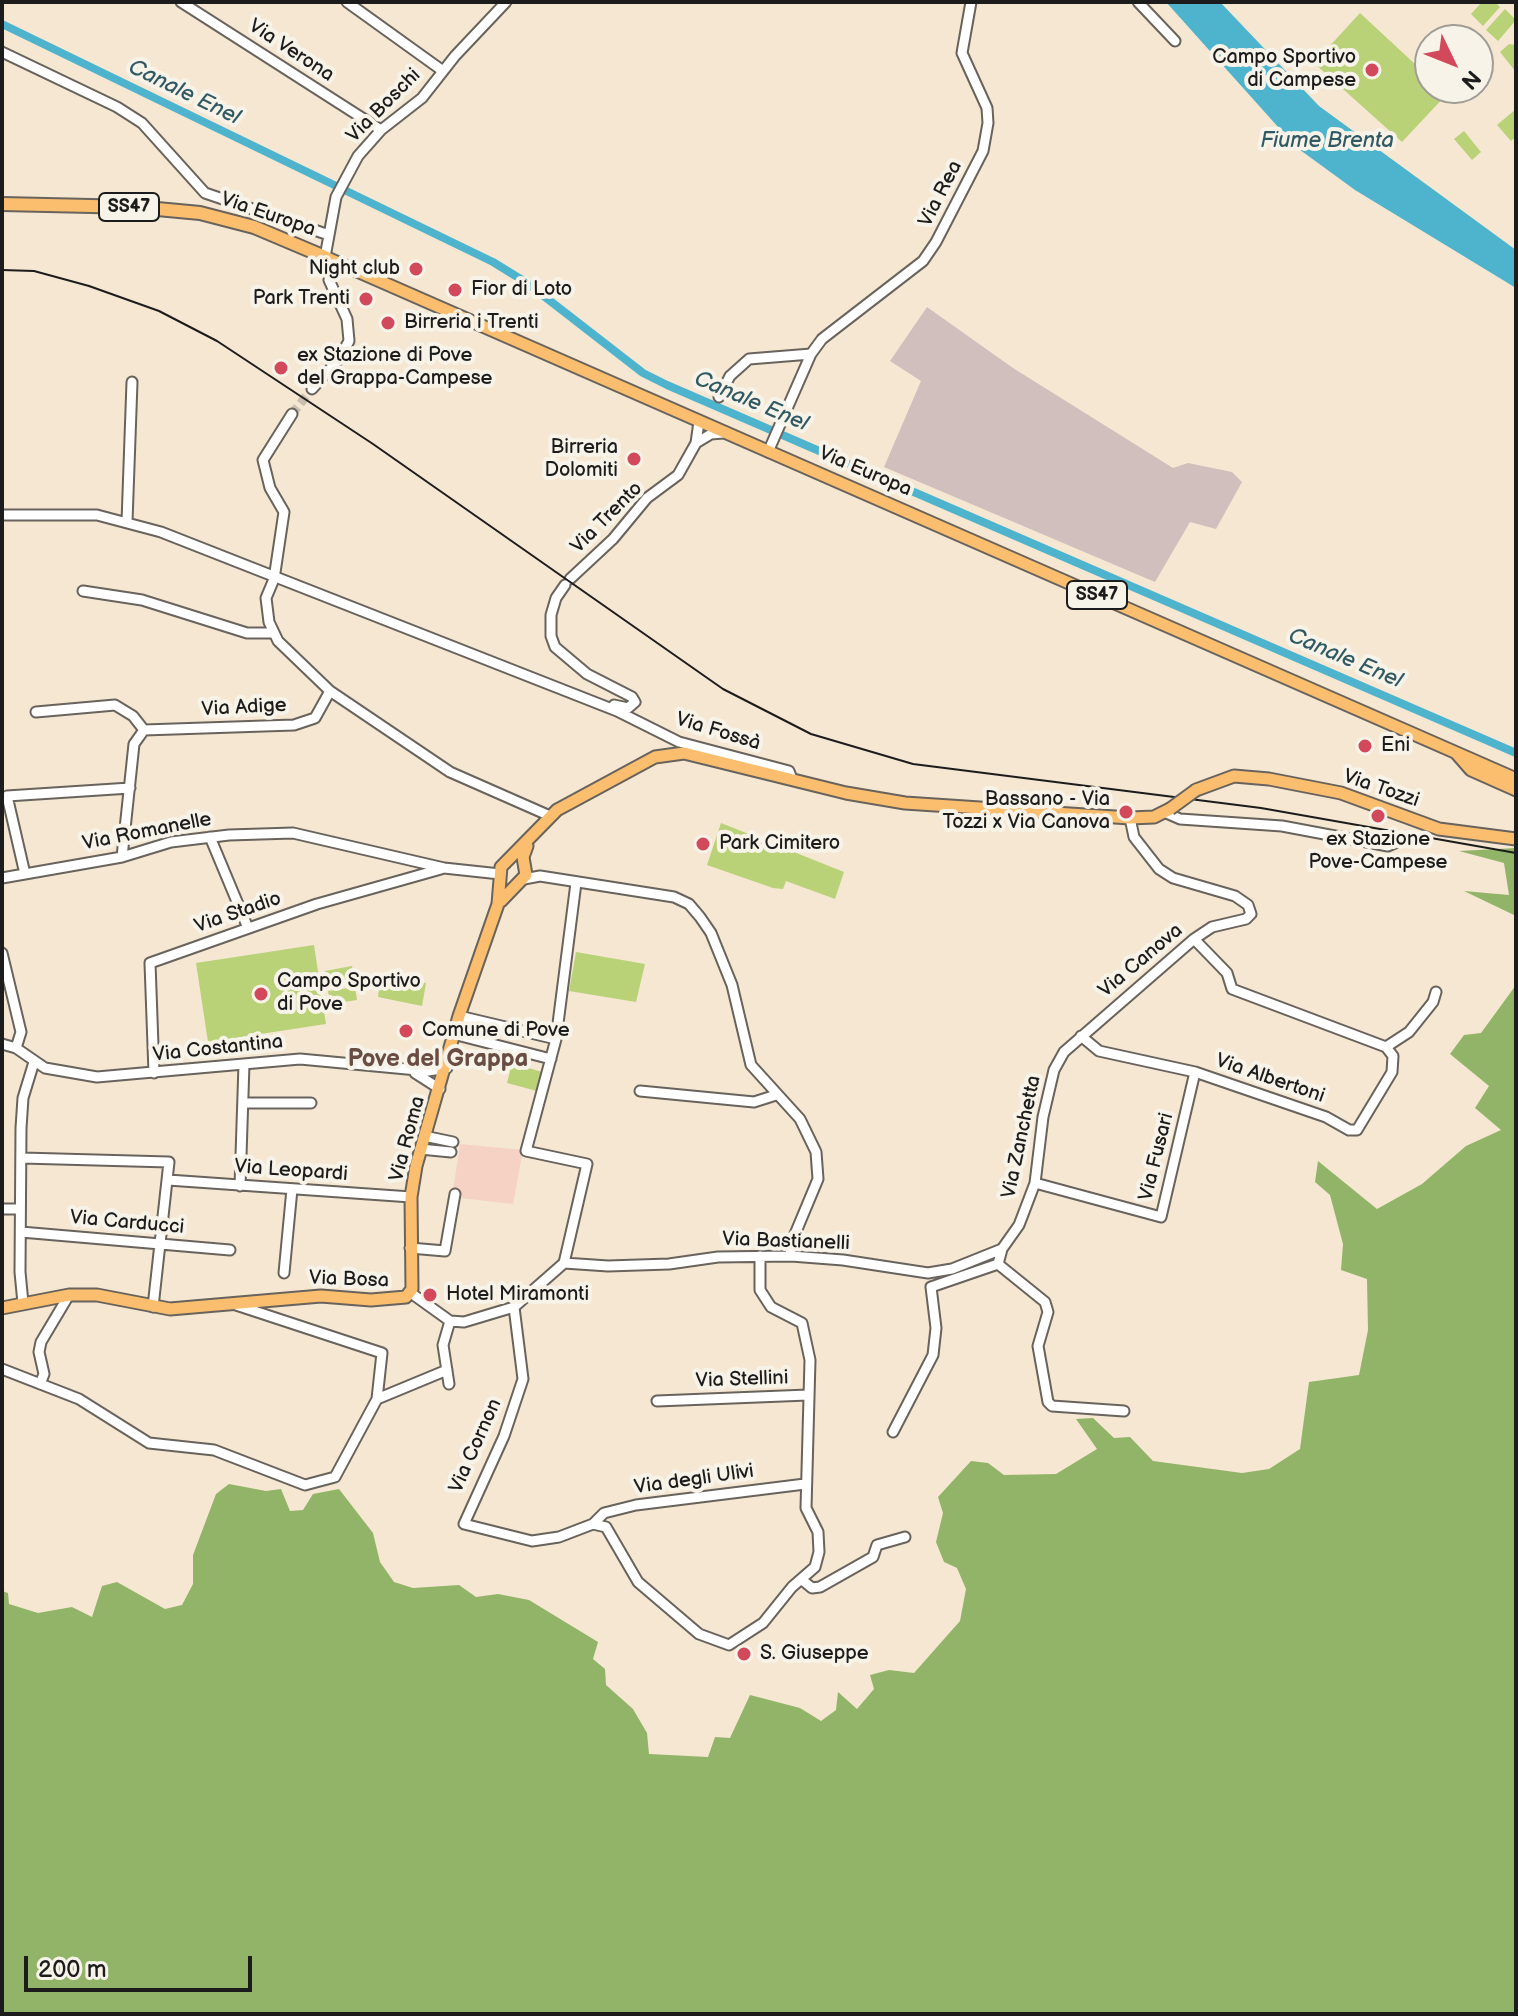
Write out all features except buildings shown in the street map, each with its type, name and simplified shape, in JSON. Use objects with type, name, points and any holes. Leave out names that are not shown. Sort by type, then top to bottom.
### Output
[{"type":"highway","name":"Via Europa","points":[[2,204],[136,207],[200,213],[254,227],[325,257]]},
{"type":"main road","name":"Via Europa","points":[[325,257],[723,433],[769,448],[1516,779]]},
{"type":"main road","points":[[1454,751],[1471,770],[1516,790]]},
{"type":"main road","points":[[500,869],[546,820],[642,763],[667,754],[684,753],[792,779]]},
{"type":"main road","name":"Via Tozzi","points":[[1167,811],[1196,790],[1234,776],[1341,793],[1460,834],[1516,839]]},
{"type":"main road","name":"Via Fossà","points":[[792,779],[905,803],[1130,818],[1154,817],[1167,811]]},
{"type":"main road","points":[[522,873],[528,842]]},
{"type":"main road","points":[[500,869],[522,873]]},
{"type":"main road","points":[[500,869],[522,873]]},
{"type":"main road","name":"Via Roma","points":[[411,1293],[411,1197],[420,1149],[447,1068],[453,1034],[498,904],[500,869]]},
{"type":"main road","name":"Via Roma","points":[[498,904],[522,873]]},
{"type":"main road","name":"Via Bosa","points":[[2,1308],[69,1295],[97,1295],[153,1307],[236,1305],[321,1296],[402,1300],[411,1293]]},
{"type":"street","name":"Via Verona","points":[[181,2],[381,130]]},
{"type":"street","points":[[347,2],[443,71]]},
{"type":"street","name":"Via Boschi","points":[[325,257],[336,197],[358,156],[381,130],[422,98],[506,2]]},
{"type":"street","name":"Via Rea","points":[[769,448],[811,354],[832,329],[923,261],[983,151],[987,108],[963,61],[961,44],[971,2]]},
{"type":"street","points":[[1138,2],[1175,41]]},
{"type":"street","points":[[2,52],[117,107],[142,123],[205,193],[329,235]]},
{"type":"street","points":[[312,389],[339,359],[349,341],[347,319],[329,280],[338,263]]},
{"type":"street","points":[[719,397],[730,376],[749,359],[811,354]]},
{"type":"street","points":[[127,522],[132,382]]},
{"type":"street","points":[[292,414],[263,460],[270,488],[284,512],[274,579],[266,598],[273,633],[330,691],[450,772],[527,805],[546,820]]},
{"type":"street","points":[[696,443],[699,422]]},
{"type":"street","points":[[696,443],[711,434],[723,433]]},
{"type":"street","name":"Via Trento","points":[[569,693],[618,707],[633,706],[635,702],[632,697],[587,674],[555,647],[551,636],[551,615],[556,598],[567,582],[613,539],[647,498],[678,475],[696,443]]},
{"type":"street","name":"Via Fossà","points":[[2,515],[97,515],[161,532],[569,693],[679,742],[789,771],[792,779]]},
{"type":"street","points":[[83,591],[142,600],[247,633],[273,633]]},
{"type":"street","name":"Via Adige","points":[[144,730],[294,725],[315,718],[330,691]]},
{"type":"street","points":[[36,712],[115,705],[133,716],[144,730],[134,744],[122,857]]},
{"type":"street","points":[[25,874],[7,796],[130,788]]},
{"type":"street","points":[[1167,811],[1180,819],[1282,826],[1388,846],[1404,839]]},
{"type":"street","name":"Via Canova","points":[[1081,1036],[1194,939],[1212,927],[1246,919],[1251,909],[1235,896],[1173,878],[1159,869],[1134,837],[1130,818]]},
{"type":"street","name":"Via Romanelle","points":[[2,878],[122,857],[171,842],[293,833],[444,868],[500,869]]},
{"type":"street","points":[[210,837],[248,928]]},
{"type":"street","name":"Via Stadio","points":[[154,1073],[150,963],[248,928],[444,868]]},
{"type":"street","points":[[522,873],[674,897],[689,904],[711,933],[732,985],[751,1065],[806,1127],[819,1165],[818,1179],[790,1246],[791,1256]]},
{"type":"street","points":[[449,1384],[443,1345],[450,1321],[494,1315],[514,1307],[564,1263],[587,1164],[526,1151],[556,1039],[576,883]]},
{"type":"street","points":[[1194,939],[1227,973],[1232,989],[1386,1047],[1409,1032],[1433,1002],[1436,992]]},
{"type":"street","points":[[2,953],[21,1032],[16,1048]]},
{"type":"street","points":[[459,1016],[556,1039]]},
{"type":"street","points":[[511,1049],[516,1030]]},
{"type":"street","points":[[453,1034],[551,1059]]},
{"type":"street","name":"Via Albertoni","points":[[1081,1036],[1099,1051],[1195,1072],[1326,1117],[1353,1131],[1392,1072],[1393,1056],[1386,1047]]},
{"type":"street","name":"Via Zanchetta","points":[[998,1264],[1002,1249],[1019,1225],[1035,1183],[1054,1070],[1064,1052],[1081,1036]]},
{"type":"street","points":[[2,1044],[16,1048],[34,1062],[23,1098],[20,1209],[23,1303]]},
{"type":"street","name":"Via Costantina","points":[[34,1062],[58,1072],[97,1077],[300,1059],[408,1069],[447,1068]]},
{"type":"street","points":[[240,1186],[244,1064]]},
{"type":"street","name":"Via Costantina","points":[[408,1069],[440,1089]]},
{"type":"street","name":"Via Fusari","points":[[1035,1183],[1161,1217],[1195,1072]]},
{"type":"street","points":[[640,1091],[754,1102],[776,1095]]},
{"type":"street","points":[[243,1103],[311,1103]]},
{"type":"street","points":[[420,1149],[452,1147],[424,1136]]},
{"type":"street","points":[[22,1158],[169,1162],[163,1243],[153,1307]]},
{"type":"street","name":"Via Leopardi","points":[[168,1180],[411,1197]]},
{"type":"street","points":[[284,1273],[292,1189]]},
{"type":"street","points":[[410,1248],[445,1251],[455,1194]]},
{"type":"street","points":[[2,1209],[20,1209]]},
{"type":"street","name":"Via Carducci","points":[[21,1232],[230,1250]]},
{"type":"street","name":"Via Bastianelli","points":[[564,1263],[669,1264],[791,1256],[843,1260],[928,1273],[952,1269],[1002,1249]]},
{"type":"street","name":"Via Stellini","points":[[657,1401],[808,1395],[810,1360],[802,1323],[771,1307],[760,1290],[760,1256]]},
{"type":"street","points":[[893,1432],[933,1355],[936,1328],[931,1287],[998,1264],[1045,1302],[1048,1312],[1038,1346],[1048,1402],[1052,1406],[1124,1411]]},
{"type":"street","name":"Via Bosa","points":[[411,1293],[450,1321]]},
{"type":"street","points":[[40,1384],[44,1374],[39,1352],[41,1342],[69,1295]]},
{"type":"street","points":[[2,1369],[96,1407],[149,1443],[214,1450],[305,1485],[335,1477],[377,1399],[383,1361],[378,1349],[303,1329],[236,1305]]},
{"type":"street","name":"Via Cornon","points":[[514,1307],[523,1379],[504,1436],[463,1519],[464,1524],[532,1541],[559,1537],[593,1524]]},
{"type":"street","points":[[377,1399],[447,1370]]},
{"type":"street","points":[[593,1524],[606,1527],[613,1533],[627,1567],[638,1582],[688,1626],[720,1644],[733,1643],[763,1623],[815,1567],[819,1552],[818,1532],[806,1508],[805,1484],[808,1395]]},
{"type":"street","name":"Via degli Ulivi","points":[[593,1524],[604,1513],[636,1505],[805,1484]]},
{"type":"street","points":[[801,1579],[812,1588],[820,1587],[873,1557],[877,1545],[905,1537]]},
{"type":"shaded area","points":[[927,307],[1013,368],[1173,468],[1188,463],[1232,472],[1242,482],[1216,529],[1190,522],[1155,582],[884,467],[921,381],[890,361]]},
{"type":"shaded area","points":[[460,1144],[523,1150],[513,1204],[452,1197]]},
{"type":"green space","points":[[1482,2],[1495,2],[1500,7],[1485,24],[1471,14]]},
{"type":"green space","points":[[1505,9],[1516,20],[1498,41],[1494,37],[1494,24],[1491,24]]},
{"type":"green space","name":"Campo Sportivo di Campese","points":[[1360,13],[1414,63],[1414,104],[1438,104],[1402,142],[1314,63]]},
{"type":"green space","points":[[1509,44],[1516,45],[1516,72],[1500,52]]},
{"type":"green space","points":[[1516,109],[1516,137],[1511,141],[1497,125]]},
{"type":"green space","points":[[1464,131],[1481,152],[1472,160],[1454,139]]},
{"type":"green space","points":[[721,823],[844,872],[835,899],[786,881],[783,889],[773,888],[707,865]]},
{"type":"green space","points":[[1516,848],[1516,916],[1464,891],[1509,895],[1504,863],[1459,851]]},
{"type":"green space","name":"Campo Sportivo di Pove","points":[[314,945],[326,1024],[208,1042],[196,963]]},
{"type":"green space","points":[[576,952],[645,964],[636,1002],[569,991]]},
{"type":"green space","points":[[352,966],[354,979],[327,983],[325,971]]},
{"type":"green space","points":[[381,974],[426,983],[422,1006],[378,997]]},
{"type":"green space","points":[[1516,985],[1516,2014],[2,2014],[2,1591],[8,1593],[9,1604],[38,1613],[72,1607],[92,1617],[102,1586],[117,1582],[165,1609],[182,1605],[193,1584],[193,1555],[216,1494],[229,1484],[266,1491],[281,1489],[290,1511],[303,1510],[313,1494],[339,1489],[373,1533],[380,1562],[394,1582],[413,1588],[459,1585],[476,1597],[498,1594],[529,1600],[598,1642],[593,1659],[605,1669],[606,1685],[633,1709],[647,1733],[649,1754],[708,1757],[715,1737],[730,1738],[750,1695],[800,1708],[821,1721],[836,1710],[838,1692],[857,1709],[874,1689],[870,1675],[889,1670],[914,1673],[960,1621],[966,1589],[957,1568],[944,1562],[936,1542],[943,1513],[938,1497],[971,1461],[988,1463],[1004,1475],[1056,1474],[1097,1449],[1076,1419],[1093,1418],[1114,1438],[1130,1437],[1153,1461],[1242,1473],[1269,1469],[1300,1449],[1309,1382],[1359,1375],[1368,1330],[1367,1279],[1341,1270],[1343,1244],[1330,1195],[1315,1182],[1318,1161],[1377,1209],[1422,1184],[1466,1146],[1501,1130],[1475,1108],[1489,1086],[1450,1054],[1464,1035],[1481,1033]]},
{"type":"green space","points":[[355,987],[357,1000],[331,1004],[328,991]]},
{"type":"green space","points":[[512,1063],[542,1072],[537,1091],[507,1083]]},
{"type":"water","name":"Fiume Brenta","points":[[1166,2],[1220,2],[1319,106],[1516,250],[1516,288],[1355,190],[1296,147]]},
{"type":"waterway","name":"Canale Enel","points":[[2,24],[493,262],[527,283],[643,373],[667,385],[1516,753]]},
{"type":"tunnel","points":[[292,414],[312,389]]},
{"type":"railway","points":[[2,270],[34,271],[89,286],[159,311],[217,341],[373,444],[723,689],[811,734],[913,764],[1261,808],[1516,853]]},
{"type":"place","name":"Campo Sportivo di Campese","points":[[1372,70]]},
{"type":"place","name":"Night club","points":[[416,269]]},
{"type":"place","name":"Fior di Loto","points":[[455,290]]},
{"type":"place","name":"Park Trenti","points":[[366,299]]},
{"type":"place","name":"Birreria i Trenti","points":[[388,323]]},
{"type":"place","name":"ex Stazione di Pove del Grappa-Campese","points":[[281,368]]},
{"type":"place","name":"Birreria Dolomiti","points":[[634,459]]},
{"type":"place","name":"Eni","points":[[1365,746]]},
{"type":"place","name":"Bassano - Via Tozzi x Via Canova","points":[[1126,812]]},
{"type":"place","name":"ex Stazione Pove-Campese","points":[[1378,816]]},
{"type":"place","name":"Park Cimitero","points":[[703,844]]},
{"type":"place","name":"Campo Sportivo di Pove","points":[[261,994]]},
{"type":"place","name":"Comune di Pove","points":[[406,1031]]},
{"type":"place","name":"Hotel Miramonti","points":[[430,1295]]},
{"type":"place","name":"S. Giuseppe","points":[[744,1654]]},
{"type":"district","name":"Pove del Grappa","points":[[438,1060]]}]
